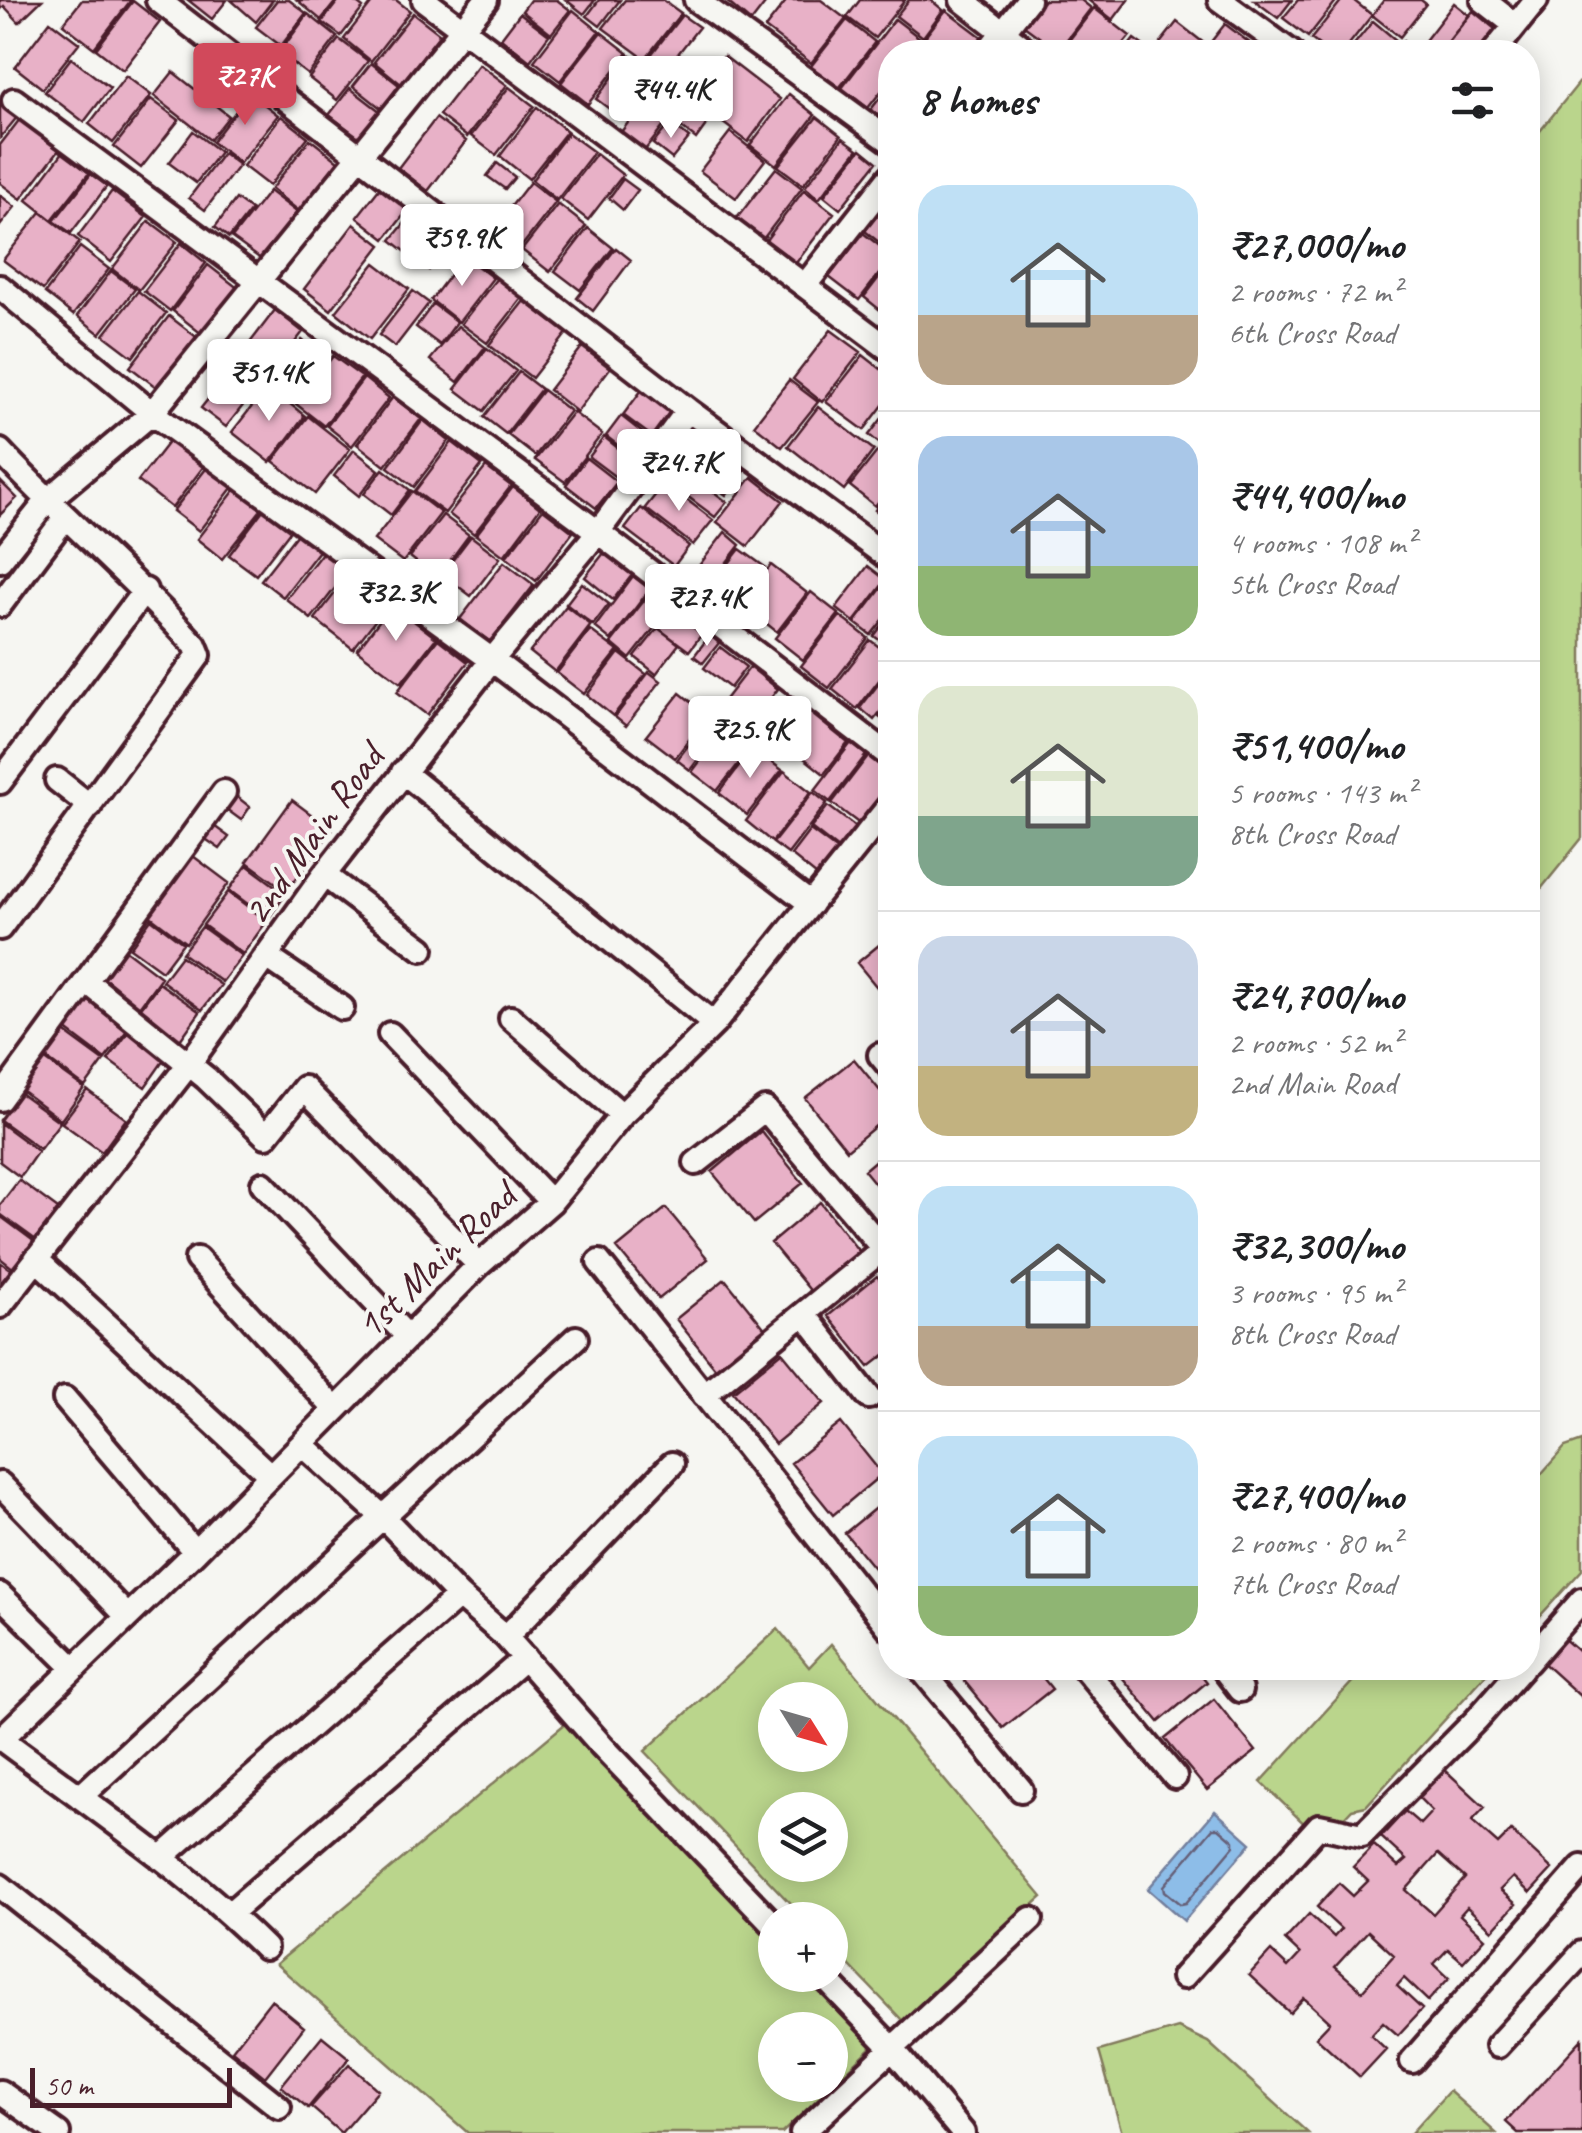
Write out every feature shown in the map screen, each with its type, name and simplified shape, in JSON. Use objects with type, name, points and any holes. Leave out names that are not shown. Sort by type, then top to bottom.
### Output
[{"type":"street","points":[[158,0],[688,410],[878,550]]},
{"type":"street","points":[[424,0],[878,341]]},
{"type":"street","points":[[0,560],[47,501],[152,414],[486,0]]},
{"type":"street","points":[[696,0],[878,131]]},
{"type":"street","points":[[962,0],[1013,40]]},
{"type":"street","points":[[997,40],[1028,0]]},
{"type":"street","points":[[1220,0],[1275,40]]},
{"type":"street","points":[[1483,0],[1516,25]]},
{"type":"street","points":[[1504,40],[1536,0]]},
{"type":"street","points":[[14,100],[598,532],[878,747]]},
{"type":"street","points":[[806,284],[878,192]]},
{"type":"street","points":[[0,287],[152,414],[492,660],[811,904]]},
{"type":"street","name":"2nd Main Road","points":[[0,1306],[189,1064],[403,772],[598,532],[688,410]]},
{"type":"street","points":[[0,451],[47,501],[144,590],[195,644],[199,655],[0,928]]},
{"type":"street","points":[[0,606],[65,518]]},
{"type":"street","points":[[0,782],[144,590]]},
{"type":"street","points":[[403,772],[714,1024]]},
{"type":"street","points":[[57,780],[90,806]]},
{"type":"street","points":[[0,1099],[224,792]]},
{"type":"street","name":"1st Main Road","points":[[0,1739],[194,1552],[480,1265],[551,1202],[622,1116],[714,1024],[878,820]]},
{"type":"street","points":[[324,875],[422,949]]},
{"type":"street","points":[[267,957],[342,1008]]},
{"type":"street","points":[[86,981],[189,1064],[266,1136],[304,1088],[480,1265]]},
{"type":"street","points":[[511,1018],[622,1116]]},
{"type":"street","points":[[390,1034],[551,1202]]},
{"type":"street","points":[[696,1163],[765,1109],[878,1242]]},
{"type":"street","points":[[263,1184],[408,1337]]},
{"type":"street","points":[[36,1258],[270,1474]]},
{"type":"street","points":[[197,1259],[334,1408]]},
{"type":"street","points":[[704,1395],[878,1260]]},
{"type":"street","points":[[600,1262],[878,1614]]},
{"type":"street","points":[[804,1314],[869,1397]]},
{"type":"street","points":[[80,1797],[576,1338]]},
{"type":"street","points":[[65,1399],[194,1552]]},
{"type":"street","points":[[302,1444],[506,1638],[602,1746],[758,1908]]},
{"type":"street","points":[[506,1638],[672,1464]]},
{"type":"street","points":[[0,1484],[127,1616]]},
{"type":"street","points":[[0,1595],[74,1668]]},
{"type":"street","points":[[161,1858],[459,1596]]},
{"type":"street","points":[[1540,1648],[1582,1600]]},
{"type":"street","points":[[230,1913],[525,1658]]},
{"type":"street","points":[[937,1680],[1021,1790]]},
{"type":"street","points":[[1094,1680],[1175,1777]]},
{"type":"street","points":[[1232,1680],[1240,1690]]},
{"type":"street","points":[[1184,1977],[1319,1826],[1362,1835],[1511,1680]]},
{"type":"street","points":[[0,1739],[161,1858],[230,1913],[266,1948]]},
{"type":"street","points":[[1412,2061],[1582,1867]]},
{"type":"street","points":[[0,1886],[278,2107]]},
{"type":"street","points":[[802,2133],[1031,1919]]},
{"type":"street","points":[[1496,2046],[1582,1952]]},
{"type":"street","points":[[838,1992],[891,2047],[963,2133]]},
{"type":"street","points":[[0,2092],[58,2133]]},
{"type":"green space","points":[[1582,79],[1582,838],[1540,890],[1540,131]]},
{"type":"green space","points":[[1582,1441],[1582,1570],[1540,1616],[1540,1475],[1565,1447]]},
{"type":"green space","points":[[778,1629],[809,1667],[831,1644],[1042,1897],[903,2021],[848,1964],[848,1902],[789,1902],[770,1882],[848,1882],[848,1792],[758,1792],[758,1870],[645,1751]]},
{"type":"green space","points":[[1354,1680],[1481,1680],[1366,1806],[1352,1809],[1322,1841],[1261,1782]]},
{"type":"green space","points":[[566,1723],[758,1926],[758,1992],[820,1992],[839,2012],[758,2012],[758,2102],[814,2102],[782,2133],[468,2133],[276,1964]]},
{"type":"green space","points":[[848,2022],[872,2047],[848,2070]]},
{"type":"green space","points":[[1178,2028],[1208,2042],[1308,2133],[1122,2133],[1099,2051]]},
{"type":"green space","points":[[1449,2091],[1496,2133],[1411,2133]]},
{"type":"water","points":[[1215,1811],[1251,1843],[1184,1921],[1148,1889]]},
{"type":"building","points":[[0,0],[42,0],[19,22],[4,6],[0,10]]},
{"type":"building","points":[[82,0],[131,0],[94,48],[63,24]]},
{"type":"building","points":[[188,0],[227,0],[212,19]]},
{"type":"building","points":[[231,0],[273,0],[256,22]]},
{"type":"building","points":[[277,0],[289,0],[306,13],[281,46],[256,27]]},
{"type":"building","points":[[297,0],[337,0],[321,20]]},
{"type":"building","points":[[339,0],[353,0],[363,8],[341,36],[322,22]]},
{"type":"building","points":[[374,0],[396,0],[410,11],[371,61],[344,39]]},
{"type":"building","points":[[530,0],[557,0],[570,10],[551,34],[522,11]]},
{"type":"building","points":[[566,0],[595,0],[584,14]]},
{"type":"building","points":[[599,0],[620,0],[600,26],[587,16]]},
{"type":"building","points":[[625,0],[663,0],[681,13],[645,59],[603,28]]},
{"type":"building","points":[[725,0],[768,0],[751,22]]},
{"type":"building","points":[[787,0],[821,0],[846,19],[811,63],[765,28]]},
{"type":"building","points":[[860,0],[905,0],[875,38],[847,17]]},
{"type":"building","points":[[909,0],[931,0],[943,10],[923,37],[896,16]]},
{"type":"building","points":[[1044,0],[1081,0],[1091,8],[1066,40],[1043,40],[1024,26]]},
{"type":"building","points":[[1088,0],[1128,0],[1113,20]]},
{"type":"building","points":[[1254,0],[1292,0],[1278,18]]},
{"type":"building","points":[[1298,0],[1337,0],[1308,37],[1283,18]]},
{"type":"building","points":[[1342,0],[1353,0],[1372,15],[1352,40],[1311,39]]},
{"type":"building","points":[[1384,0],[1421,0],[1426,4],[1400,37],[1372,15]]},
{"type":"building","points":[[133,1],[160,22],[123,70],[96,49]]},
{"type":"building","points":[[1454,3],[1469,15],[1449,40],[1425,40]]},
{"type":"building","points":[[1094,8],[1130,36],[1127,40],[1069,40]]},
{"type":"building","points":[[573,10],[599,31],[560,81],[534,61]]},
{"type":"building","points":[[946,10],[982,37],[980,40],[923,40]]},
{"type":"building","points":[[1473,11],[1500,33],[1494,40],[1450,40]]},
{"type":"building","points":[[413,13],[440,34],[401,84],[374,62]]},
{"type":"building","points":[[520,13],[549,35],[530,61],[501,38]]},
{"type":"building","points":[[308,14],[337,37],[308,75],[279,53]]},
{"type":"building","points":[[682,15],[699,27],[663,73],[647,60]]},
{"type":"building","points":[[895,19],[921,39],[920,40],[879,40]]},
{"type":"building","points":[[847,20],[875,42],[836,92],[808,70]]},
{"type":"building","points":[[50,21],[79,43],[43,89],[15,67]]},
{"type":"building","points":[[1373,21],[1396,40],[1358,40]]},
{"type":"building","points":[[1177,22],[1200,40],[1163,40]]},
{"type":"building","points":[[1225,24],[1246,40],[1212,40]]},
{"type":"building","points":[[601,32],[628,53],[588,104],[561,83]]},
{"type":"building","points":[[339,39],[368,61],[337,100],[309,78]]},
{"type":"building","points":[[878,41],[878,95],[868,108],[842,88]]},
{"type":"building","points":[[629,55],[656,76],[623,119],[596,99]]},
{"type":"building","points":[[724,56],[780,99],[748,142],[692,99]]},
{"type":"building","points":[[71,58],[110,88],[84,122],[45,92]]},
{"type":"building","points":[[371,63],[399,85],[382,109],[353,86]]},
{"type":"building","points":[[479,64],[507,85],[467,137],[439,115]]},
{"type":"building","points":[[173,72],[229,116],[210,140],[154,96]]},
{"type":"building","points":[[126,76],[151,95],[113,143],[89,124]]},
{"type":"building","points":[[661,79],[686,98],[645,150],[621,132]]},
{"type":"building","points":[[509,87],[534,106],[496,155],[471,136]]},
{"type":"building","points":[[350,88],[381,112],[360,138],[329,115]]},
{"type":"building","points":[[250,93],[278,115],[240,163],[212,142]]},
{"type":"building","points":[[789,94],[815,115],[776,165],[750,145]]},
{"type":"building","points":[[151,99],[179,120],[141,168],[114,147]]},
{"type":"building","points":[[687,100],[711,118],[696,139],[672,120]]},
{"type":"building","points":[[878,100],[878,127],[865,117]]},
{"type":"building","points":[[0,102],[18,116],[0,138]]},
{"type":"building","points":[[537,107],[567,131],[529,179],[500,156]]},
{"type":"building","points":[[281,116],[308,137],[269,186],[243,166]]},
{"type":"building","points":[[817,117],[841,136],[803,185],[778,166]]},
{"type":"building","points":[[436,118],[466,141],[428,191],[398,168]]},
{"type":"building","points":[[20,119],[59,150],[21,199],[0,183],[0,145]]},
{"type":"building","points":[[670,123],[689,138],[672,159],[653,144]]},
{"type":"building","points":[[193,131],[220,152],[196,183],[169,163]]},
{"type":"building","points":[[730,132],[765,160],[736,198],[700,171]]},
{"type":"building","points":[[568,133],[594,152],[557,200],[532,180]]},
{"type":"building","points":[[843,138],[858,149],[819,199],[805,187]]},
{"type":"building","points":[[310,139],[338,161],[299,211],[271,189]]},
{"type":"building","points":[[861,149],[877,162],[840,209],[824,196]]},
{"type":"building","points":[[63,152],[89,173],[52,220],[27,200]]},
{"type":"building","points":[[223,153],[239,165],[205,210],[189,198]]},
{"type":"building","points":[[596,154],[623,175],[588,220],[561,199]]},
{"type":"building","points":[[497,163],[515,177],[505,189],[487,176]]},
{"type":"building","points":[[776,168],[802,188],[763,239],[737,218]]},
{"type":"building","points":[[91,174],[107,186],[71,233],[54,221]]},
{"type":"building","points":[[623,179],[638,190],[623,210],[609,198]]},
{"type":"building","points":[[530,182],[556,202],[521,247],[495,227]]},
{"type":"building","points":[[383,184],[411,206],[385,239],[357,217]]},
{"type":"building","points":[[804,190],[834,213],[796,263],[766,240]]},
{"type":"building","points":[[112,191],[146,217],[111,262],[78,236]]},
{"type":"building","points":[[269,191],[298,213],[262,260],[232,238]]},
{"type":"building","points":[[0,195],[15,207],[0,226]]},
{"type":"building","points":[[236,199],[251,210],[229,238],[215,227]]},
{"type":"building","points":[[558,204],[586,226],[550,272],[522,250]]},
{"type":"building","points":[[41,212],[80,242],[43,290],[3,260]]},
{"type":"building","points":[[878,214],[878,241],[865,231]]},
{"type":"building","points":[[408,219],[446,248],[429,270],[391,240]]},
{"type":"building","points":[[149,221],[177,242],[139,290],[112,269]]},
{"type":"building","points":[[354,224],[381,245],[331,310],[304,289]]},
{"type":"building","points":[[588,228],[613,248],[580,290],[555,271]]},
{"type":"building","points":[[863,233],[878,245],[878,275],[859,300],[829,277]]},
{"type":"building","points":[[181,243],[206,263],[170,311],[144,291]]},
{"type":"building","points":[[80,247],[109,269],[73,315],[45,293]]},
{"type":"building","points":[[616,248],[631,260],[593,311],[577,298]]},
{"type":"building","points":[[464,256],[493,278],[459,322],[431,300]]},
{"type":"building","points":[[375,263],[409,289],[370,339],[336,312]]},
{"type":"building","points":[[208,265],[239,289],[203,335],[173,311]]},
{"type":"building","points":[[111,271],[135,289],[100,334],[77,316]]},
{"type":"building","points":[[497,278],[522,298],[487,343],[461,324]]},
{"type":"building","points":[[878,279],[878,308],[864,297]]},
{"type":"building","points":[[138,291],[166,313],[133,357],[104,335]]},
{"type":"building","points":[[413,291],[429,303],[395,347],[379,335]]},
{"type":"building","points":[[524,301],[567,333],[532,378],[489,345]]},
{"type":"building","points":[[433,304],[457,322],[440,345],[416,327]]},
{"type":"building","points":[[275,310],[303,332],[264,382],[236,361]]},
{"type":"building","points":[[169,316],[199,339],[160,390],[130,367]]},
{"type":"building","points":[[458,326],[485,347],[458,382],[430,360]]},
{"type":"building","points":[[831,330],[861,352],[822,402],[793,379]]},
{"type":"building","points":[[302,340],[327,360],[296,399],[271,380]]},
{"type":"building","points":[[582,347],[610,368],[577,412],[549,390]]},
{"type":"building","points":[[487,348],[516,371],[484,411],[455,389]]},
{"type":"building","points":[[863,355],[878,367],[878,412],[864,430],[826,402]]},
{"type":"building","points":[[333,356],[362,377],[324,426],[296,404]]},
{"type":"building","points":[[235,365],[260,384],[226,427],[201,408]]},
{"type":"building","points":[[519,372],[541,389],[506,434],[484,417]]},
{"type":"building","points":[[364,378],[389,398],[352,446],[327,426]]},
{"type":"building","points":[[789,380],[818,402],[782,447],[754,425]]},
{"type":"building","points":[[268,386],[305,416],[270,462],[232,432]]},
{"type":"building","points":[[644,387],[675,411],[654,438],[623,415]]},
{"type":"building","points":[[543,390],[570,411],[535,456],[508,435]]},
{"type":"building","points":[[393,397],[421,419],[385,466],[357,444]]},
{"type":"building","points":[[818,407],[874,450],[844,490],[788,446]]},
{"type":"building","points":[[573,412],[602,434],[565,482],[535,460]]},
{"type":"building","points":[[308,416],[350,449],[315,494],[273,461]]},
{"type":"building","points":[[621,416],[649,438],[634,458],[606,436]]},
{"type":"building","points":[[423,420],[449,441],[414,487],[388,467]]},
{"type":"building","points":[[878,423],[878,442],[869,435]]},
{"type":"building","points":[[704,432],[724,448],[713,464],[692,448]]},
{"type":"building","points":[[173,436],[207,462],[172,508],[138,481]]},
{"type":"building","points":[[604,437],[632,459],[617,478],[589,457]]},
{"type":"building","points":[[452,442],[482,465],[445,513],[415,491]]},
{"type":"building","points":[[354,450],[379,470],[359,496],[334,476]]},
{"type":"building","points":[[726,450],[748,467],[726,495],[704,479]]},
{"type":"building","points":[[878,451],[875,506],[850,486]]},
{"type":"building","points":[[586,458],[617,482],[596,508],[566,485]]},
{"type":"building","points":[[675,462],[727,502],[715,517],[663,478]]},
{"type":"building","points":[[209,465],[235,484],[199,531],[173,511]]},
{"type":"building","points":[[486,467],[511,486],[474,534],[449,514]]},
{"type":"building","points":[[383,469],[410,490],[391,515],[364,494]]},
{"type":"building","points":[[752,477],[783,501],[748,546],[717,522]]},
{"type":"building","points":[[0,481],[17,498],[0,515]]},
{"type":"building","points":[[665,483],[713,520],[693,545],[645,508]]},
{"type":"building","points":[[238,486],[264,506],[222,559],[197,539]]},
{"type":"building","points":[[513,487],[540,508],[504,556],[476,535]]},
{"type":"building","points":[[412,491],[441,513],[403,562],[374,540]]},
{"type":"building","points":[[266,506],[293,527],[256,575],[229,555]]},
{"type":"building","points":[[641,508],[689,546],[674,566],[625,529]]},
{"type":"building","points":[[543,509],[573,532],[536,581],[506,557]]},
{"type":"building","points":[[443,515],[469,535],[437,578],[410,557]]},
{"type":"building","points":[[300,530],[322,547],[283,597],[261,580]]},
{"type":"building","points":[[725,532],[740,545],[710,584],[694,572]]},
{"type":"building","points":[[471,536],[500,558],[471,596],[442,574]]},
{"type":"building","points":[[325,549],[350,569],[311,619],[286,599]]},
{"type":"building","points":[[740,549],[765,567],[736,604],[712,585]]},
{"type":"building","points":[[604,553],[632,575],[613,600],[585,577]]},
{"type":"building","points":[[504,562],[534,585],[490,642],[460,619]]},
{"type":"building","points":[[771,565],[807,593],[777,632],[741,603]]},
{"type":"building","points":[[868,566],[878,574],[878,590],[854,622],[836,608]]},
{"type":"building","points":[[353,570],[391,600],[353,649],[315,619]]},
{"type":"building","points":[[633,576],[650,589],[611,640],[595,627]]},
{"type":"building","points":[[582,583],[609,604],[593,625],[566,604]]},
{"type":"building","points":[[811,592],[839,614],[803,660],[775,638]]},
{"type":"building","points":[[650,593],[670,608],[630,659],[611,643]]},
{"type":"building","points":[[878,593],[878,626],[871,635],[855,623]]},
{"type":"building","points":[[392,604],[436,638],[401,683],[357,650]]},
{"type":"building","points":[[566,606],[591,625],[555,672],[530,652]]},
{"type":"building","points":[[671,610],[702,634],[689,651],[658,628]]},
{"type":"building","points":[[840,616],[868,638],[829,688],[801,666]]},
{"type":"building","points":[[658,628],[679,644],[656,674],[635,657]]},
{"type":"building","points":[[590,630],[618,651],[584,694],[557,673]]},
{"type":"building","points":[[710,635],[719,643],[703,663],[694,656]]},
{"type":"building","points":[[438,639],[468,662],[427,715],[397,692]]},
{"type":"building","points":[[870,640],[878,646],[878,682],[857,709],[832,689]]},
{"type":"building","points":[[720,647],[746,667],[730,688],[704,668]]},
{"type":"building","points":[[619,653],[646,674],[613,716],[587,695]]},
{"type":"building","points":[[750,667],[778,689],[741,737],[713,715]]},
{"type":"building","points":[[649,672],[661,681],[626,726],[615,717]]},
{"type":"building","points":[[878,685],[878,715],[874,720],[860,708]]},
{"type":"building","points":[[680,693],[708,715],[675,758],[646,736]]},
{"type":"building","points":[[808,711],[848,743],[824,774],[784,742]]},
{"type":"building","points":[[760,714],[786,733],[767,758],[742,738]]},
{"type":"building","points":[[710,717],[723,727],[690,770],[677,760]]},
{"type":"building","points":[[725,728],[751,748],[717,791],[692,772]]},
{"type":"building","points":[[851,743],[866,755],[830,802],[815,790]]},
{"type":"building","points":[[753,748],[782,770],[747,815],[719,793]]},
{"type":"building","points":[[868,756],[878,764],[878,803],[861,825],[832,803]]},
{"type":"building","points":[[784,771],[811,792],[772,842],[746,821]]},
{"type":"building","points":[[813,792],[827,803],[788,854],[773,843]]},
{"type":"building","points":[[236,796],[250,807],[241,820],[226,809]]},
{"type":"building","points":[[292,800],[332,830],[287,891],[247,862]]},
{"type":"building","points":[[828,806],[860,830],[843,853],[811,828]]},
{"type":"building","points":[[214,826],[229,837],[220,849],[204,838]]},
{"type":"building","points":[[810,830],[837,850],[817,876],[791,855]]},
{"type":"building","points":[[193,856],[229,883],[186,943],[149,915]]},
{"type":"building","points":[[247,865],[286,894],[268,919],[229,890]]},
{"type":"building","points":[[228,892],[267,921],[243,954],[203,925]]},
{"type":"building","points":[[151,919],[183,943],[162,971],[130,948]]},
{"type":"building","points":[[202,927],[242,956],[222,982],[182,953]]},
{"type":"building","points":[[878,946],[878,988],[857,963]]},
{"type":"building","points":[[124,949],[161,977],[139,1007],[102,979]]},
{"type":"building","points":[[181,956],[221,985],[202,1010],[162,981]]},
{"type":"building","points":[[159,983],[200,1012],[178,1043],[137,1013]]},
{"type":"building","points":[[87,999],[128,1029],[105,1059],[65,1029]]},
{"type":"building","points":[[130,1030],[166,1057],[145,1087],[108,1060]]},
{"type":"building","points":[[63,1031],[104,1061],[85,1087],[45,1057]]},
{"type":"building","points":[[44,1059],[84,1088],[61,1120],[21,1090]]},
{"type":"building","points":[[854,1059],[878,1088],[878,1124],[847,1150],[805,1098]]},
{"type":"building","points":[[87,1090],[126,1119],[102,1152],[62,1123]]},
{"type":"building","points":[[20,1093],[60,1122],[40,1149],[0,1120]]},
{"type":"building","points":[[0,1123],[38,1151],[20,1177],[0,1162]]},
{"type":"building","points":[[761,1131],[803,1183],[754,1223],[712,1172]]},
{"type":"building","points":[[878,1158],[878,1187],[864,1170]]},
{"type":"building","points":[[19,1180],[58,1209],[36,1240],[0,1214],[0,1205]]},
{"type":"building","points":[[820,1202],[861,1254],[813,1294],[771,1243]]},
{"type":"building","points":[[666,1208],[708,1259],[659,1299],[617,1248]]},
{"type":"building","points":[[0,1216],[35,1242],[14,1269],[0,1258]]},
{"type":"building","points":[[0,1262],[14,1272],[0,1292]]},
{"type":"building","points":[[877,1276],[878,1360],[869,1367],[828,1316]]},
{"type":"building","points":[[725,1279],[767,1331],[717,1370],[676,1319]]},
{"type":"building","points":[[782,1352],[824,1403],[775,1444],[733,1392]]},
{"type":"building","points":[[841,1423],[878,1469],[878,1477],[833,1515],[791,1463]]},
{"type":"building","points":[[878,1506],[878,1573],[845,1533]]},
{"type":"building","points":[[1561,1636],[1578,1651],[1582,1647],[1581,1697],[1540,1660]]},
{"type":"building","points":[[963,1680],[1045,1680],[1052,1689],[1003,1728]]},
{"type":"building","points":[[1124,1680],[1205,1680],[1207,1682],[1159,1722]]},
{"type":"building","points":[[1214,1699],[1256,1751],[1207,1790],[1165,1739]]},
{"type":"building","points":[[1444,1769],[1485,1807],[1472,1821],[1498,1844],[1511,1831],[1552,1869],[1530,1893],[1513,1877],[1500,1890],[1516,1904],[1492,1930],[1467,1907],[1460,1915],[1485,1938],[1463,1962],[1448,1949],[1434,1964],[1449,1978],[1428,2001],[1404,1978],[1397,1986],[1422,2009],[1398,2035],[1383,2022],[1371,2035],[1386,2049],[1360,2077],[1316,2037],[1330,2022],[1304,1998],[1290,2013],[1249,1975],[1271,1951],[1288,1967],[1300,1954],[1285,1940],[1309,1914],[1334,1937],[1341,1929],[1317,1907],[1339,1883],[1353,1896],[1368,1881],[1353,1867],[1374,1845],[1398,1867],[1406,1860],[1381,1837],[1405,1811],[1420,1824],[1432,1811],[1418,1797]],"holes":[[[1438,1854],[1465,1878],[1433,1914],[1406,1890]],[[1368,1931],[1394,1955],[1362,1991],[1335,1967]]]},
{"type":"building","points":[[271,2000],[304,2027],[265,2077],[232,2050]]},
{"type":"building","points":[[322,2036],[349,2058],[308,2108],[281,2086]]},
{"type":"building","points":[[1582,2039],[1582,2133],[1518,2133],[1506,2122]]},
{"type":"building","points":[[349,2064],[378,2090],[341,2133],[311,2107]]}]
